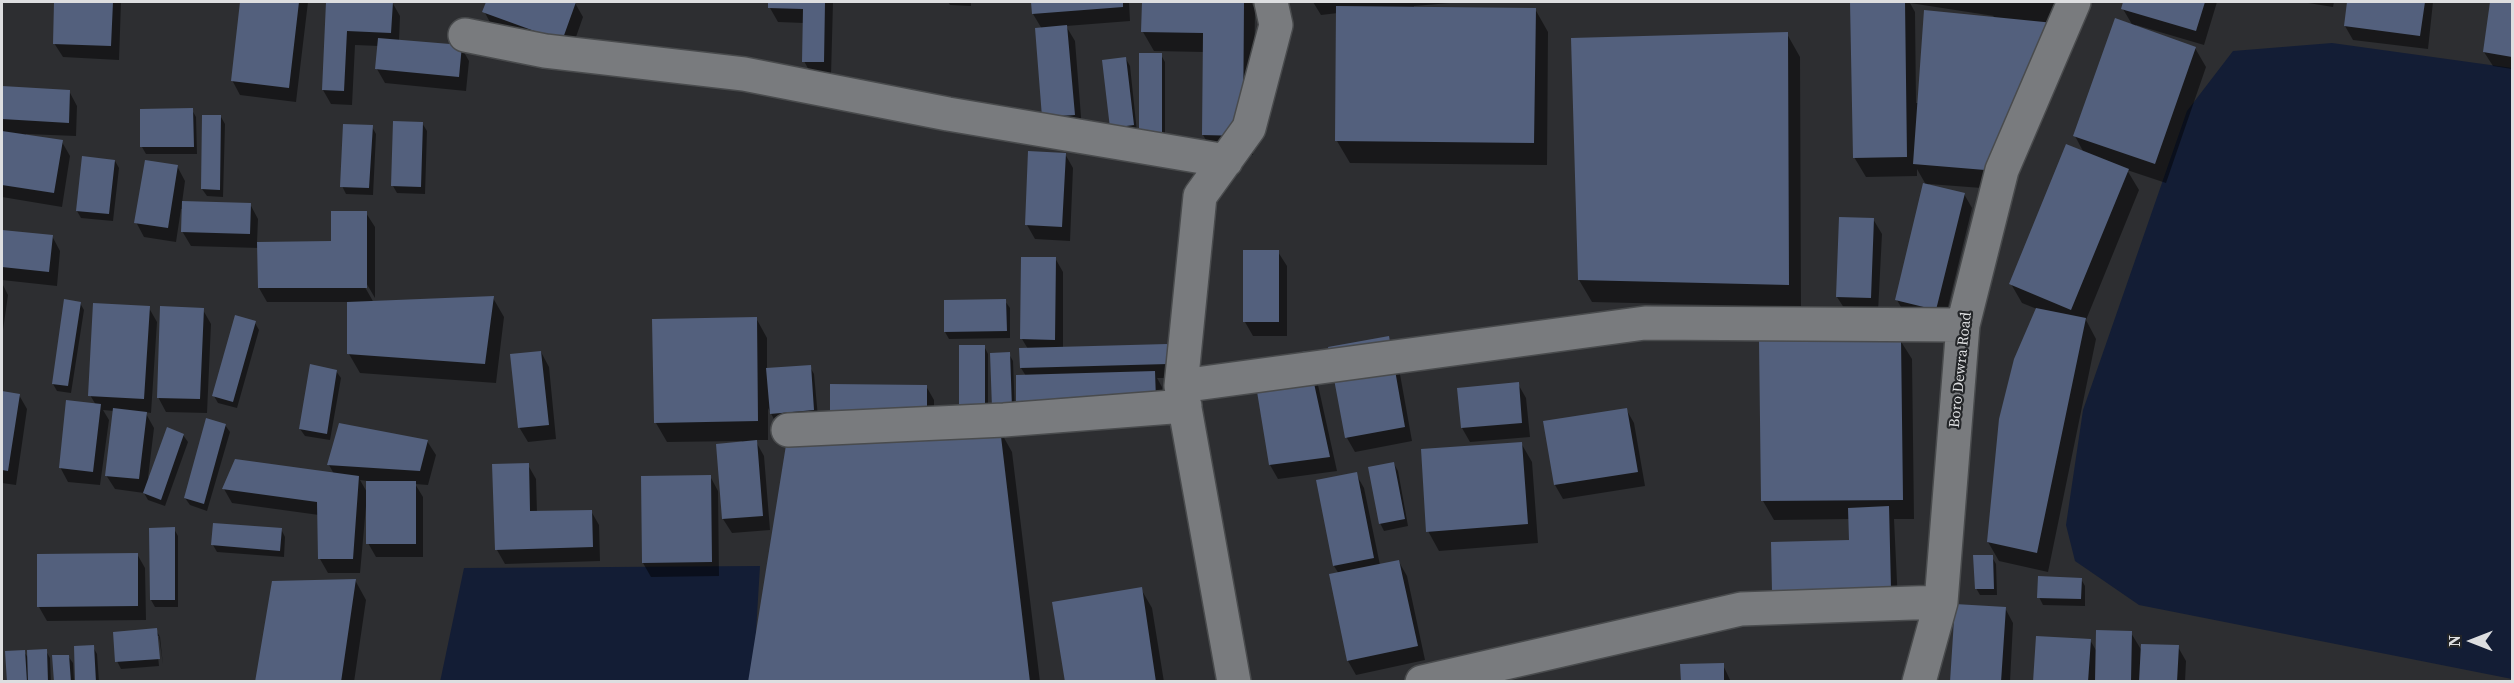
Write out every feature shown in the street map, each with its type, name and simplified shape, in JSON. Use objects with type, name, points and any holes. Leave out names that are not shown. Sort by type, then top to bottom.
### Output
[{"type":"street","points":[[1234,681],[1183,396],[1200,196],[1249,128],[1276,25],[1271,2]]},
{"type":"street","name":"Boro Dewra Road","points":[[1919,681],[1941,602],[1963,325],[2002,170],[2074,2]]},
{"type":"street","points":[[465,35],[545,51],[744,74],[948,114],[1226,160]]},
{"type":"street","points":[[788,430],[1004,420],[1183,396],[1645,323],[1963,325]]},
{"type":"street","points":[[1422,681],[1741,609],[1941,602]]},
{"type":"water","points":[[2332,43],[2512,68],[2512,679],[2139,605],[2075,561],[2066,525],[2083,410],[2187,111],[2233,51]]},
{"type":"water","points":[[760,566],[753,681],[440,682],[464,568]]},
{"type":"building","points":[[54,2],[113,2],[111,46],[53,44]]},
{"type":"building","points":[[240,2],[299,2],[289,88],[231,81]]},
{"type":"building","points":[[326,2],[393,2],[391,33],[347,31],[344,91],[322,90]]},
{"type":"building","points":[[486,2],[576,2],[562,41],[482,12]]},
{"type":"building","points":[[768,2],[825,2],[824,62],[802,62],[803,9],[768,8]]},
{"type":"building","points":[[1031,2],[1123,2],[1123,7],[1032,14]]},
{"type":"building","points":[[1142,2],[1244,2],[1243,136],[1202,135],[1203,33],[1141,32]]},
{"type":"building","points":[[1850,2],[1905,2],[1907,157],[1853,158]]},
{"type":"building","points":[[2123,2],[2205,2],[2196,31],[2121,9]]},
{"type":"building","points":[[2347,2],[2425,2],[2420,36],[2344,26]]},
{"type":"building","points":[[2490,2],[2512,2],[2512,57],[2483,52]]},
{"type":"building","points":[[1336,6],[1536,8],[1534,143],[1335,141]]},
{"type":"building","points":[[1924,10],[2054,23],[1997,171],[1913,164]]},
{"type":"building","points":[[2115,18],[2196,47],[2155,164],[2073,136]]},
{"type":"building","points":[[1067,25],[1075,115],[1042,117],[1035,28]]},
{"type":"building","points":[[1788,32],[1789,285],[1578,280],[1571,38]]},
{"type":"building","points":[[378,38],[462,45],[459,77],[375,69]]},
{"type":"building","points":[[1139,53],[1162,53],[1162,133],[1139,133]]},
{"type":"building","points":[[1126,57],[1134,125],[1110,128],[1102,60]]},
{"type":"building","points":[[2,86],[70,90],[69,123],[2,119]]},
{"type":"building","points":[[193,108],[194,147],[140,147],[140,109]]},
{"type":"building","points":[[202,115],[221,115],[220,190],[201,189]]},
{"type":"building","points":[[393,121],[423,122],[421,187],[391,186]]},
{"type":"building","points":[[343,124],[373,125],[369,188],[340,187]]},
{"type":"building","points":[[2,131],[63,140],[54,193],[2,185]]},
{"type":"building","points":[[2066,144],[2129,169],[2071,310],[2009,284]]},
{"type":"building","points":[[1028,151],[1066,153],[1062,227],[1025,225]]},
{"type":"building","points":[[82,156],[115,160],[109,214],[76,211]]},
{"type":"building","points":[[145,160],[178,165],[168,228],[134,223]]},
{"type":"building","points":[[1923,183],[1965,193],[1936,310],[1895,300]]},
{"type":"building","points":[[182,201],[251,203],[250,234],[181,232]]},
{"type":"building","points":[[331,211],[367,211],[367,288],[258,288],[257,242],[331,241]]},
{"type":"building","points":[[1839,217],[1874,218],[1871,298],[1836,297]]},
{"type":"building","points":[[2,230],[53,235],[49,272],[2,267]]},
{"type":"building","points":[[1243,250],[1279,250],[1279,322],[1243,322]]},
{"type":"building","points":[[1021,257],[1056,257],[1055,340],[1020,339]]},
{"type":"building","points":[[494,296],[485,364],[347,354],[347,302]]},
{"type":"building","points":[[64,299],[81,302],[68,386],[52,384]]},
{"type":"building","points":[[1006,299],[1007,331],[944,332],[944,300]]},
{"type":"building","points":[[93,303],[150,306],[144,399],[88,396]]},
{"type":"building","points":[[160,306],[204,308],[200,399],[157,398]]},
{"type":"building","points":[[2036,308],[2086,318],[2037,553],[1987,542],[1999,419],[2014,359]]},
{"type":"building","points":[[235,315],[256,321],[233,402],[212,396]]},
{"type":"building","points":[[757,317],[758,421],[654,423],[652,319]]},
{"type":"building","points":[[1389,336],[1405,427],[1345,438],[1328,347]]},
{"type":"building","points":[[1901,338],[1903,500],[1761,501],[1759,340]]},
{"type":"building","points":[[1167,344],[1168,364],[1020,368],[1019,348]]},
{"type":"building","points":[[959,345],[985,345],[985,408],[959,408]]},
{"type":"building","points":[[541,351],[549,425],[518,428],[510,354]]},
{"type":"building","points":[[1307,351],[1330,457],[1269,465],[1252,361]]},
{"type":"building","points":[[1010,352],[1012,408],[992,408],[990,353]]},
{"type":"building","points":[[310,364],[337,370],[327,434],[299,429]]},
{"type":"building","points":[[811,365],[814,410],[770,414],[766,368]]},
{"type":"building","points":[[1155,371],[1156,400],[1016,405],[1016,375]]},
{"type":"building","points":[[1519,382],[1522,423],[1461,428],[1457,388]]},
{"type":"building","points":[[830,384],[927,385],[927,414],[830,413]]},
{"type":"building","points":[[2,391],[20,394],[8,471],[2,470]]},
{"type":"building","points":[[66,400],[101,404],[93,472],[59,468]]},
{"type":"building","points":[[113,408],[147,412],[139,479],[105,476]]},
{"type":"building","points":[[1627,408],[1638,472],[1554,485],[1543,421]]},
{"type":"building","points":[[206,418],[226,424],[204,504],[184,498]]},
{"type":"building","points":[[339,423],[428,440],[420,471],[327,465]]},
{"type":"building","points":[[167,427],[184,434],[161,500],[143,493]]},
{"type":"building","points":[[1000,428],[1030,682],[748,682],[786,445]]},
{"type":"building","points":[[757,440],[763,516],[722,519],[716,444]]},
{"type":"building","points":[[1522,442],[1528,524],[1426,532],[1421,449]]},
{"type":"building","points":[[235,459],[359,476],[353,559],[318,559],[317,502],[222,489]]},
{"type":"building","points":[[1394,462],[1405,519],[1379,524],[1368,467]]},
{"type":"building","points":[[529,463],[530,511],[592,510],[593,547],[495,550],[492,464]]},
{"type":"building","points":[[1357,472],[1374,558],[1333,566],[1316,480]]},
{"type":"building","points":[[711,475],[712,562],[642,563],[641,476]]},
{"type":"building","points":[[366,481],[416,481],[416,544],[366,544]]},
{"type":"building","points":[[1889,506],[1891,589],[1772,592],[1771,542],[1849,540],[1848,508]]},
{"type":"building","points":[[213,523],[282,528],[280,551],[211,545]]},
{"type":"building","points":[[175,527],[175,600],[150,600],[149,528]]},
{"type":"building","points":[[138,553],[138,606],[37,607],[37,554]]},
{"type":"building","points":[[1973,555],[1993,555],[1994,589],[1975,589]]},
{"type":"building","points":[[1399,560],[1418,646],[1347,661],[1329,574]]},
{"type":"building","points":[[2038,576],[2082,578],[2081,599],[2037,598]]},
{"type":"building","points":[[356,579],[341,682],[255,682],[272,581]]},
{"type":"building","points":[[1142,587],[1156,682],[1065,682],[1052,602]]},
{"type":"building","points":[[1955,604],[2006,607],[2001,682],[1950,682]]},
{"type":"building","points":[[157,628],[160,659],[115,662],[113,632]]},
{"type":"building","points":[[2096,630],[2132,631],[2131,682],[2095,682]]},
{"type":"building","points":[[2036,636],[2091,639],[2088,682],[2033,682]]},
{"type":"building","points":[[2141,644],[2179,645],[2177,682],[2139,682]]},
{"type":"building","points":[[94,645],[96,682],[75,682],[74,646]]},
{"type":"building","points":[[47,649],[48,682],[28,682],[27,650]]},
{"type":"building","points":[[25,650],[27,682],[7,682],[5,651]]},
{"type":"building","points":[[52,655],[69,655],[71,682],[54,682]]},
{"type":"building","points":[[1724,663],[1724,682],[1681,682],[1680,664]]}]
